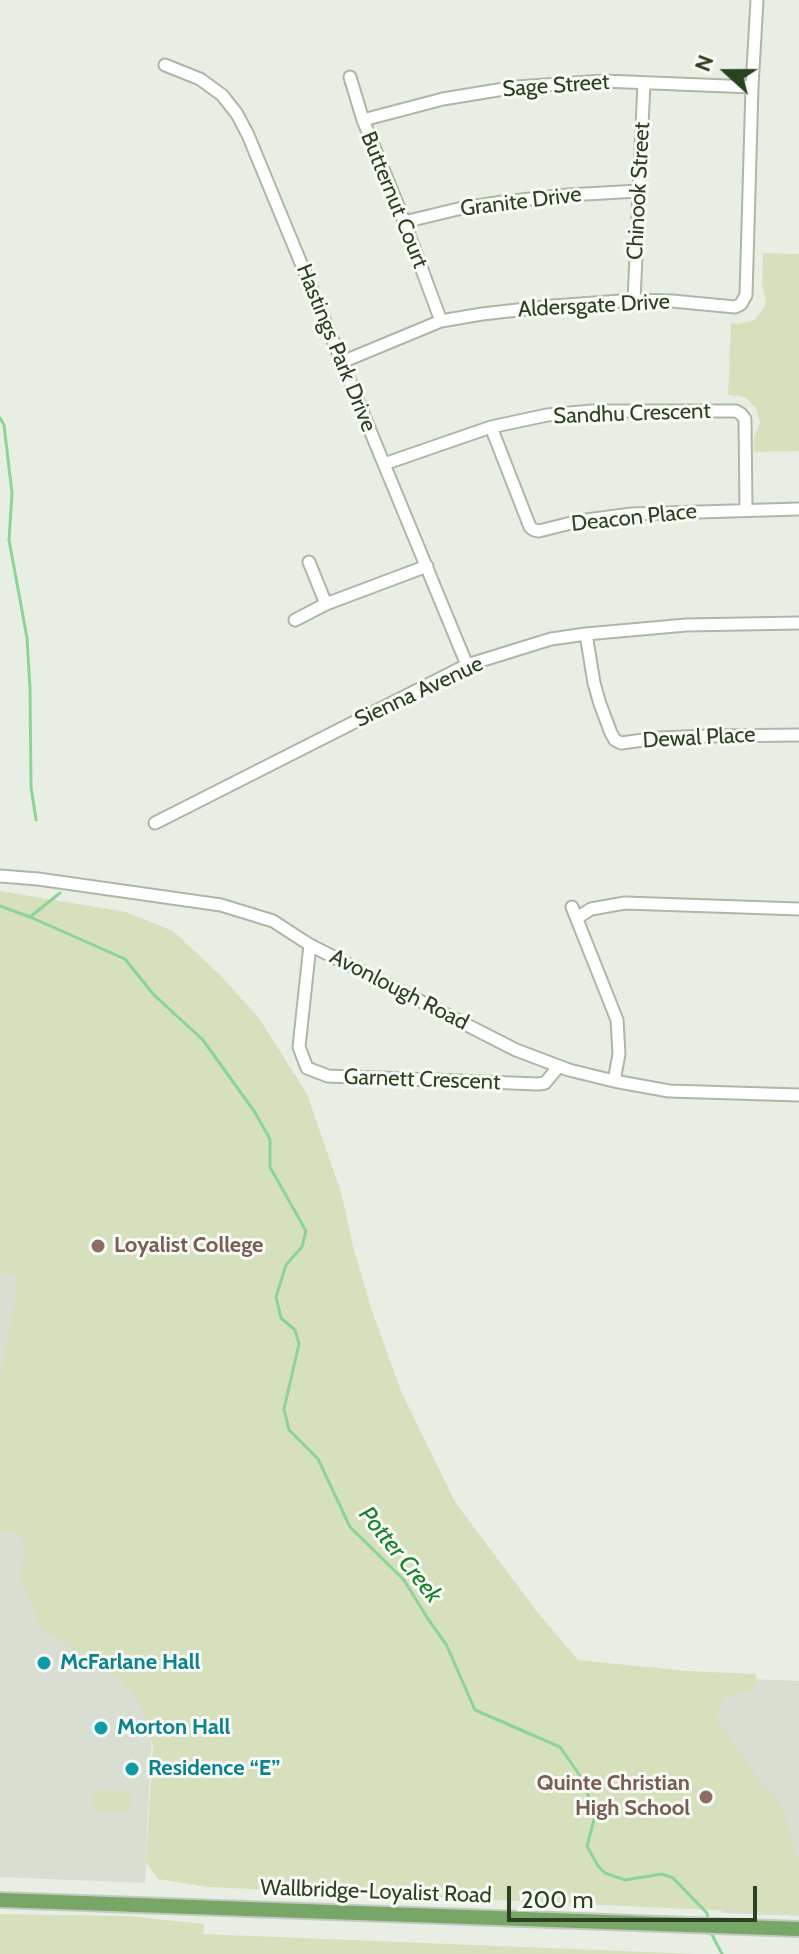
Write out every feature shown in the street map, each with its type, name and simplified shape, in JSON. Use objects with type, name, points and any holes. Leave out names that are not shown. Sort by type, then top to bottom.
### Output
[{"type":"main road","name":"Wallbridge-Loyalist Road","points":[[0,1900],[799,1929]]},
{"type":"street","name":"Aldersgate Drive","points":[[342,362],[441,321],[531,308],[634,300],[735,307],[741,304],[746,295],[757,0]]},
{"type":"street","name":"Hastings Park Drive","points":[[165,65],[200,79],[222,95],[248,135],[467,665]]},
{"type":"street","name":"Butternut Court","points":[[350,77],[363,120],[441,321]]},
{"type":"street","name":"Sage Street","points":[[363,120],[443,99],[516,87],[603,81],[752,87]]},
{"type":"street","name":"Chinook Street","points":[[634,300],[644,83]]},
{"type":"street","name":"Granite Drive","points":[[404,222],[502,202],[638,191]]},
{"type":"street","name":"Sandhu Crescent","points":[[384,464],[491,427],[547,415],[592,411],[736,411],[745,419],[746,509]]},
{"type":"street","name":"Deacon Place","points":[[491,427],[530,527],[534,530],[631,514],[799,509]]},
{"type":"street","points":[[309,562],[326,604]]},
{"type":"street","points":[[295,620],[326,604],[427,566]]},
{"type":"street","name":"Sienna Avenue","points":[[155,823],[467,665],[551,639],[586,634],[686,625],[799,623]]},
{"type":"street","name":"Dewal Place","points":[[586,634],[600,704],[611,733],[621,743],[659,738],[799,735]]},
{"type":"street","name":"Avonlough Road","points":[[0,876],[221,905],[273,921],[310,945],[516,1050],[559,1066],[614,1081],[669,1091],[799,1095]]},
{"type":"street","points":[[614,1081],[619,1054],[617,1020],[574,913],[625,903],[799,909]]},
{"type":"street","name":"Garnett Crescent","points":[[310,945],[299,1047],[307,1068],[328,1076],[538,1084],[545,1083],[559,1066]]},
{"type":"shaded area","name":"Loyalist College","points":[[0,915],[166,1409],[145,1883],[0,1877]]},
{"type":"shaded area","name":"Quinte Christian High School","points":[[489,1668],[799,1681],[799,1916],[723,1913]]},
{"type":"green space","points":[[763,253],[799,254],[799,451],[754,452],[754,437],[760,423],[756,408],[745,397],[728,395],[731,323],[754,320],[766,301],[762,285]]},
{"type":"green space","points":[[0,891],[126,912],[173,931],[221,976],[259,1018],[307,1094],[341,1192],[371,1308],[401,1391],[455,1502],[538,1613],[578,1660],[687,1671],[756,1674],[755,1689],[723,1698],[716,1718],[765,1788],[780,1800],[799,1864],[799,1914],[208,1887],[158,1879],[146,1862],[153,1747],[140,1702],[117,1677],[41,1628],[20,1576],[24,1551],[21,1534],[4,1529],[0,1534],[0,1378],[18,1283],[15,1276],[0,1272]]},
{"type":"green space","points":[[93,1790],[131,1791],[130,1813],[93,1812]]},
{"type":"green space","points":[[0,1914],[127,1916],[204,1924],[203,1934],[696,1954],[0,1954]]},
{"type":"waterway","points":[[0,418],[4,425],[12,493],[9,540],[27,638],[31,787],[36,820]]},
{"type":"waterway","points":[[30,917],[60,893]]},
{"type":"waterway","name":"Potter Creek","points":[[0,906],[125,959],[154,995],[203,1040],[254,1111],[270,1139],[270,1167],[306,1231],[302,1247],[286,1265],[276,1297],[281,1318],[295,1330],[299,1344],[284,1409],[289,1430],[318,1459],[350,1527],[404,1580],[446,1644],[475,1710],[560,1747],[583,1780],[595,1816],[587,1846],[598,1866],[605,1873],[625,1880],[662,1874],[673,1878],[707,1913],[708,1920]]},
{"type":"waterway","name":"Potter Creek","points":[[710,1931],[722,1954]]},
{"type":"place","name":"Loyalist College","points":[[98,1246]]},
{"type":"place","name":"McFarlane Hall","points":[[44,1663]]},
{"type":"place","name":"Morton Hall","points":[[101,1728]]},
{"type":"place","name":"Residence “E”","points":[[132,1769]]},
{"type":"place","name":"Quinte Christian High School","points":[[706,1797]]}]
